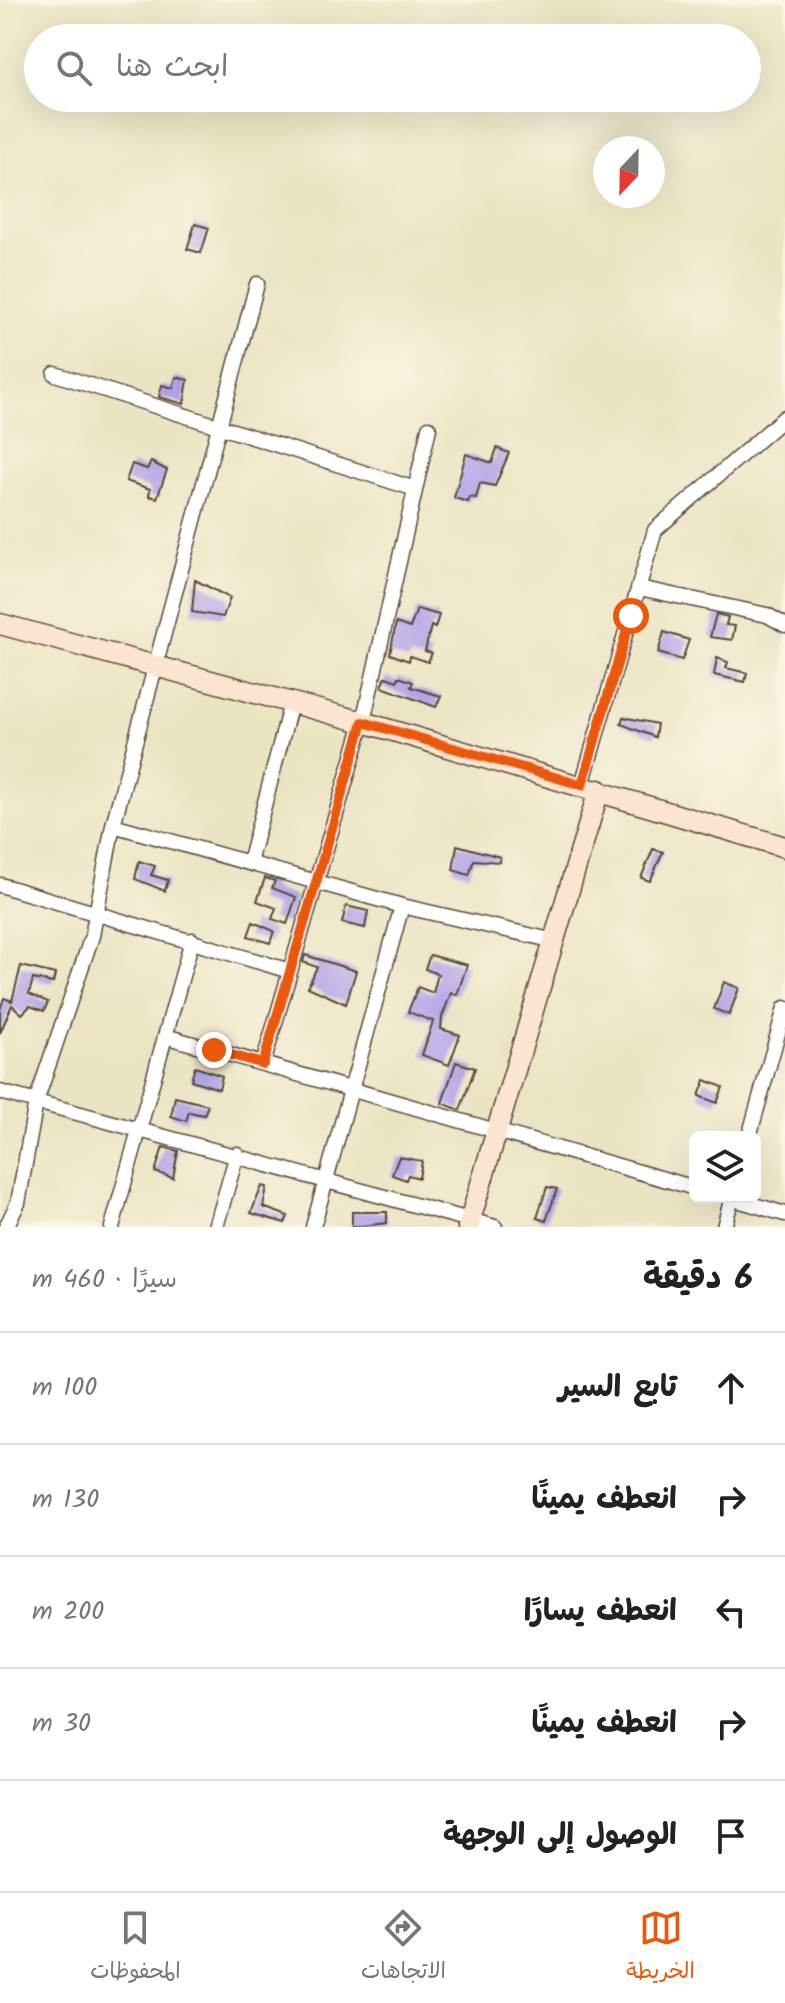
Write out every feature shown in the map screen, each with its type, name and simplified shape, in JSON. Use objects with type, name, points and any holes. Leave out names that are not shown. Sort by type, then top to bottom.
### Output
[{"type":"main road","points":[[0,624],[363,722],[785,847]]},
{"type":"main road","points":[[469,1223],[555,941],[590,787]]},
{"type":"street","points":[[6,1227],[18,1203],[36,1102],[92,936],[113,825],[257,284]]},
{"type":"street","points":[[55,374],[415,489]]},
{"type":"street","points":[[590,787],[655,530],[785,417]]},
{"type":"street","points":[[263,1064],[363,722],[429,428]]},
{"type":"street","points":[[639,588],[767,615],[785,625]]},
{"type":"street","points":[[249,863],[291,703]]},
{"type":"street","points":[[113,825],[402,906],[555,941]]},
{"type":"street","points":[[1,890],[96,913],[290,971]]},
{"type":"street","points":[[313,1227],[402,906]]},
{"type":"street","points":[[112,1227],[192,940]]},
{"type":"street","points":[[751,1131],[785,1011]]},
{"type":"street","points":[[165,1036],[689,1186]]},
{"type":"street","points":[[0,1092],[237,1154],[469,1223],[495,1227]]},
{"type":"street","points":[[216,1227],[237,1154]]},
{"type":"street","points":[[724,1227],[729,1203]]},
{"type":"street","points":[[749,1203],[785,1214]]},
{"type":"building","points":[[195,224],[209,228],[201,253],[187,249]]},
{"type":"building","points":[[176,377],[188,380],[184,404],[159,397],[162,385],[173,388]]},
{"type":"building","points":[[497,448],[509,453],[495,486],[480,483],[476,498],[470,497],[468,502],[454,498],[466,454],[492,463]]},
{"type":"building","points":[[151,462],[167,470],[157,498],[149,496],[150,489],[126,481],[132,464],[147,469]]},
{"type":"building","points":[[195,580],[230,598],[223,617],[192,612]]},
{"type":"building","points":[[417,609],[439,615],[435,628],[431,626],[425,651],[432,653],[428,662],[410,656],[409,661],[390,654],[396,623],[410,628]]},
{"type":"building","points":[[716,614],[728,617],[726,625],[735,626],[732,640],[710,637]]},
{"type":"building","points":[[664,632],[689,640],[682,660],[658,653]]},
{"type":"building","points":[[717,658],[728,662],[726,668],[747,673],[745,682],[714,675]]},
{"type":"building","points":[[386,677],[397,681],[399,677],[413,682],[411,687],[441,696],[436,707],[382,687]]},
{"type":"building","points":[[623,717],[657,724],[655,737],[621,724]]},
{"type":"building","points":[[457,845],[500,857],[499,862],[474,860],[469,875],[453,870]]},
{"type":"building","points":[[653,849],[663,852],[650,881],[641,878]]},
{"type":"building","points":[[139,861],[155,866],[151,875],[168,880],[165,891],[135,879]]},
{"type":"building","points":[[265,878],[275,881],[272,888],[296,897],[287,924],[272,919],[276,908],[257,901]]},
{"type":"building","points":[[346,906],[368,911],[365,928],[342,923]]},
{"type":"building","points":[[253,922],[274,931],[270,943],[248,936]]},
{"type":"building","points":[[305,955],[356,971],[346,1004],[308,987],[317,967],[303,962]]},
{"type":"building","points":[[430,955],[467,965],[457,995],[451,993],[442,1017],[441,1029],[460,1035],[449,1065],[422,1055],[433,1021],[408,1012],[418,987],[433,993],[438,974],[425,969]]},
{"type":"building","points":[[21,966],[55,974],[53,983],[33,979],[29,994],[48,1002],[44,1011],[30,1006],[22,1014],[12,1005],[0,1033],[0,1010],[4,998],[12,1001]]},
{"type":"building","points":[[724,982],[739,988],[729,1015],[714,1009]]},
{"type":"building","points":[[456,1062],[475,1068],[460,1110],[442,1103]]},
{"type":"building","points":[[195,1067],[222,1076],[219,1089],[191,1080]]},
{"type":"building","points":[[705,1080],[723,1087],[717,1103],[699,1096]]},
{"type":"building","points":[[175,1097],[208,1105],[204,1115],[189,1112],[186,1121],[171,1116]]},
{"type":"building","points":[[163,1147],[178,1151],[173,1178],[155,1172]]},
{"type":"building","points":[[399,1157],[422,1161],[419,1178],[408,1175],[406,1180],[392,1175]]},
{"type":"building","points":[[262,1186],[267,1187],[263,1207],[288,1216],[285,1223],[251,1213]]},
{"type":"building","points":[[547,1187],[557,1189],[546,1221],[537,1218]]},
{"type":"building","points":[[352,1212],[387,1212],[387,1223],[352,1227]]},
{"type":"route","points":[[214,1050],[263,1064],[363,722],[582,785],[631,616]]}]
